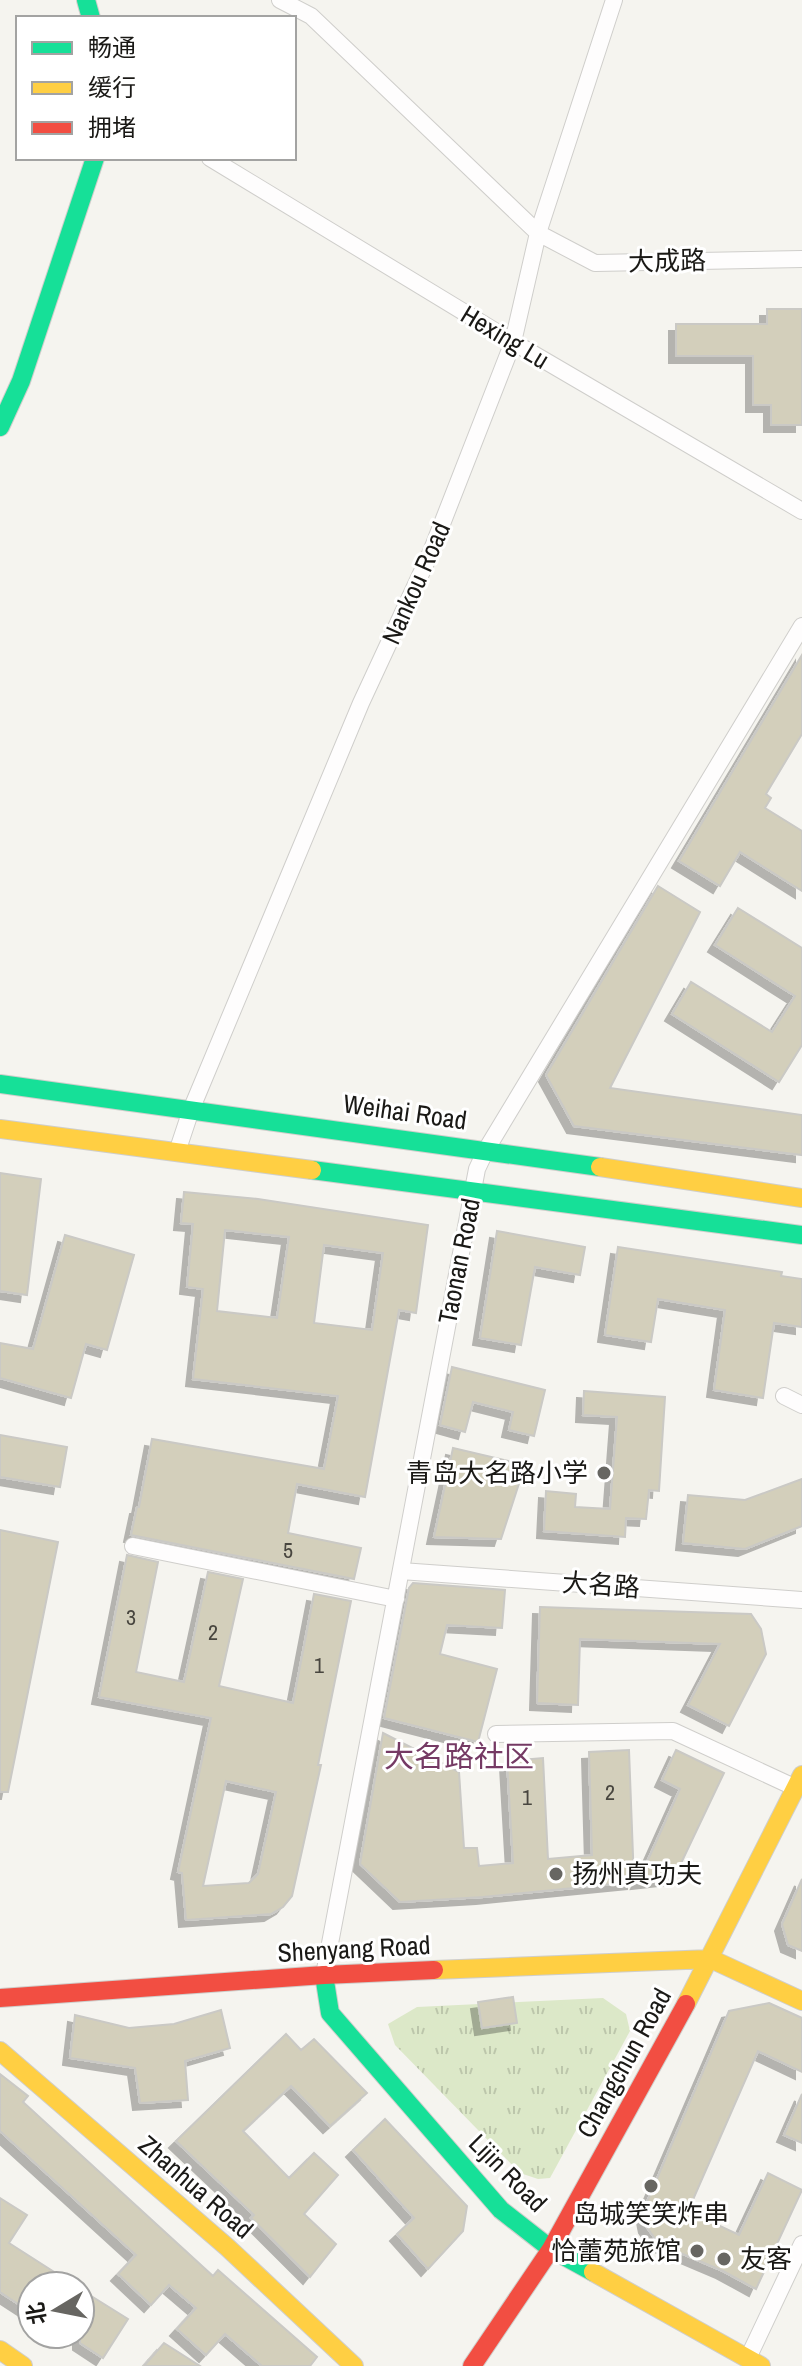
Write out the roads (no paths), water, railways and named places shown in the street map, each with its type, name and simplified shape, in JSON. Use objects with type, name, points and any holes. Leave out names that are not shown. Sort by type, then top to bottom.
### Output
[{"type":"main road","points":[[0,427],[21,381],[94,160]]},
{"type":"main road","name":"Weihai Road","points":[[0,1084],[486,1150],[802,1198]]},
{"type":"main road","points":[[0,1129],[802,1235]]},
{"type":"main road","name":"Changchun Road","points":[[472,2366],[551,2249],[711,1959],[799,1782]]},
{"type":"main road","points":[[711,1959],[802,2001]]},
{"type":"main road","name":"Shenyang Road","points":[[0,1998],[324,1975],[711,1959]]},
{"type":"main road","name":"Lijin Road","points":[[324,1975],[330,2013],[501,2210],[551,2249],[755,2362]]},
{"type":"main road","name":"Zhanhua Road","points":[[0,2051],[227,2247],[354,2366]]},
{"type":"main road","points":[[0,2350],[23,2366]]},
{"type":"street","name":"大成路","points":[[280,0],[311,16],[538,233],[595,263],[802,259]]},
{"type":"street","name":"Nankou Road","points":[[177,1152],[191,1110],[361,703],[431,552],[513,342],[538,233],[614,0]]},
{"type":"street","name":"Hexing Lu","points":[[213,160],[513,342],[802,511]]},
{"type":"street","name":"Taonan Road","points":[[324,1975],[472,1193],[486,1150],[802,626]]},
{"type":"street","points":[[784,1396],[802,1405]]},
{"type":"street","points":[[133,1546],[396,1599]]},
{"type":"street","name":"大名路","points":[[401,1571],[802,1600]]},
{"type":"street","points":[[496,1734],[673,1731],[799,1782]]},
{"type":"street","points":[[755,2362],[802,2244]]},
{"type":"place","name":"青岛大名路小学","points":[[604,1473]]},
{"type":"place","name":"扬州真功夫","points":[[556,1874]]},
{"type":"place","name":"岛城笑笑炸串","points":[[651,2186]]},
{"type":"place","name":"恰蕾苑旅馆","points":[[697,2251]]},
{"type":"place","name":"友客","points":[[724,2259]]},
{"type":"district","name":"大名路社区","points":[[459,1757]]}]
